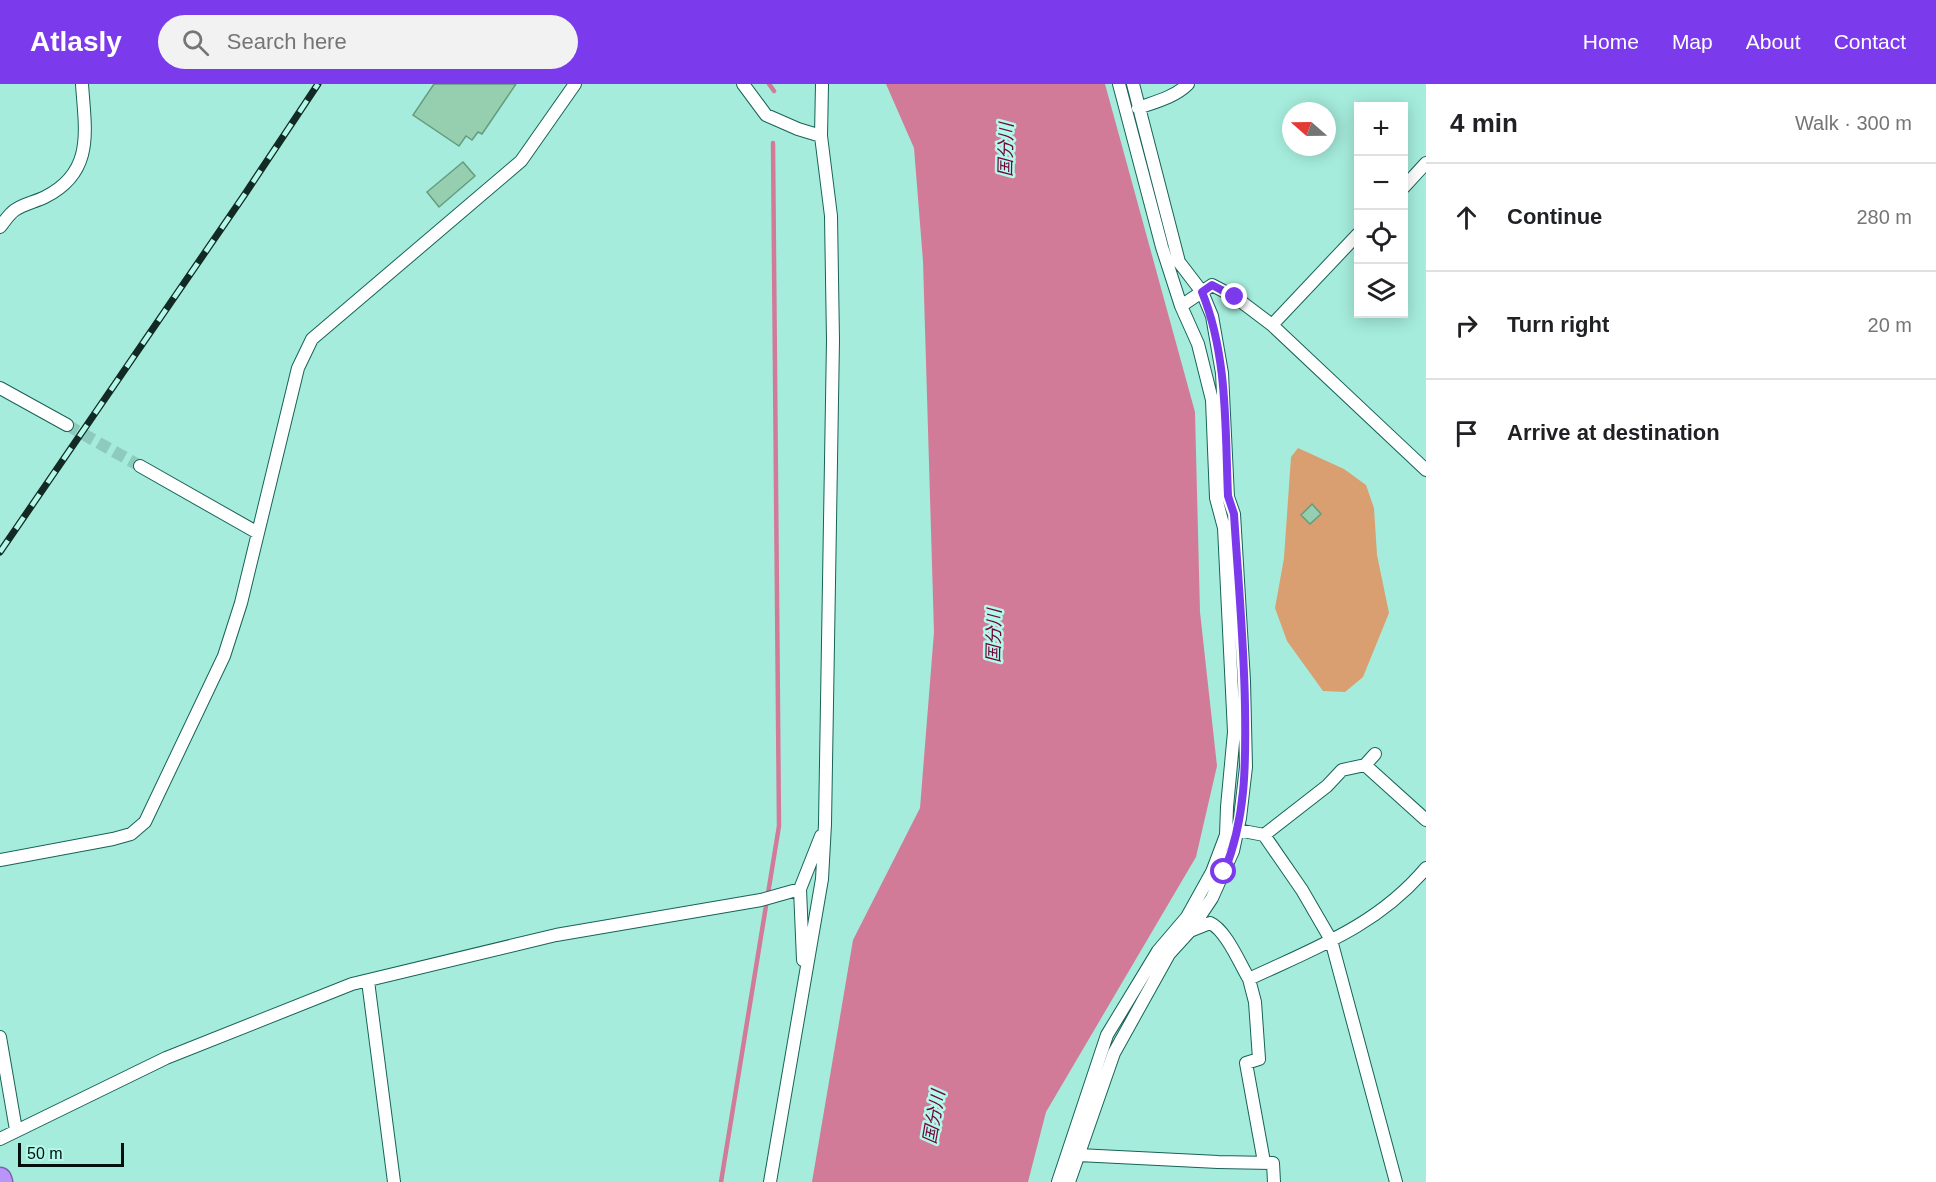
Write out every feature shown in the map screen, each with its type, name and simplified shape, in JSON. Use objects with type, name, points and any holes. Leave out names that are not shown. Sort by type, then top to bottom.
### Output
[{"type":"street","points":[[0,227],[14,210],[46,197],[65,184],[76,169],[85,144],[82,84]]},
{"type":"street","points":[[0,860],[112,839],[131,834],[145,822],[224,656],[241,603],[298,368],[312,339],[521,161],[575,84]]},
{"type":"street","points":[[743,84],[766,115],[821,136]]},
{"type":"street","points":[[771,1182],[822,879],[825,824],[833,340],[831,216],[821,136],[822,84]]},
{"type":"street","points":[[1064,1179],[1107,1035],[1158,951],[1187,917],[1212,872],[1226,835],[1234,732],[1224,528],[1216,498],[1212,400],[1198,344],[1181,306],[1162,247],[1119,84]]},
{"type":"street","points":[[1064,1179],[1078,1155],[1118,1045],[1169,954],[1190,931],[1216,890],[1233,851],[1246,767],[1244,681],[1234,514],[1228,496],[1222,373],[1212,316],[1202,292],[1179,262],[1133,84]]},
{"type":"street","points":[[1138,108],[1160,101],[1188,84]]},
{"type":"street","points":[[1408,183],[1426,163]]},
{"type":"street","points":[[1272,326],[1354,239]]},
{"type":"street","points":[[1181,306],[1212,285],[1235,297],[1272,326],[1426,470]]},
{"type":"street","points":[[0,388],[67,425]]},
{"type":"street","points":[[140,466],[258,533]]},
{"type":"street","points":[[1264,836],[1296,813],[1342,770],[1365,765],[1375,754]]},
{"type":"street","points":[[1365,765],[1426,820]]},
{"type":"street","points":[[804,984],[800,889],[825,824]]},
{"type":"street","points":[[1238,830],[1264,836],[1302,890],[1331,940],[1396,1182]]},
{"type":"street","points":[[1249,979],[1354,930],[1392,904],[1426,868]]},
{"type":"street","points":[[0,1139],[166,1058],[352,984],[556,935],[761,900],[800,889]]},
{"type":"street","points":[[1190,931],[1210,923],[1216,926],[1231,946],[1249,979],[1255,1002],[1259,1059],[1246,1063],[1264,1162]]},
{"type":"street","points":[[368,981],[394,1182]]},
{"type":"street","points":[[0,1037],[16,1130]]},
{"type":"street","points":[[1078,1155],[1273,1163],[1274,1182]]},
{"type":"shaded area","points":[[1298,448],[1344,469],[1366,485],[1374,508],[1377,555],[1389,613],[1363,677],[1345,692],[1323,691],[1287,641],[1275,608],[1284,558],[1291,457]]},
{"type":"water","name":"国分川","points":[[886,84],[1105,84],[1195,412],[1200,612],[1217,766],[1196,857],[1046,1112],[1028,1182],[812,1182],[853,940],[920,808],[934,632],[923,261],[914,148]]},
{"type":"building","points":[[434,84],[516,84],[482,134],[478,132],[472,140],[466,136],[459,146],[413,115]]},
{"type":"building","points":[[463,162],[475,176],[439,207],[427,192]]},
{"type":"building","points":[[1312,504],[1321,514],[1310,524],[1301,515]]},
{"type":"waterway","points":[[769,84],[774,91]]},
{"type":"waterway","points":[[721,1182],[779,826],[773,143]]},
{"type":"tunnel","points":[[67,425],[140,466]]},
{"type":"railway","points":[[0,552],[318,84]]},
{"type":"route","points":[[1224,872],[1233,851],[1240,818],[1246,767],[1244,681],[1234,514],[1228,496],[1222,373],[1212,316],[1202,292],[1212,285],[1235,297]]}]
